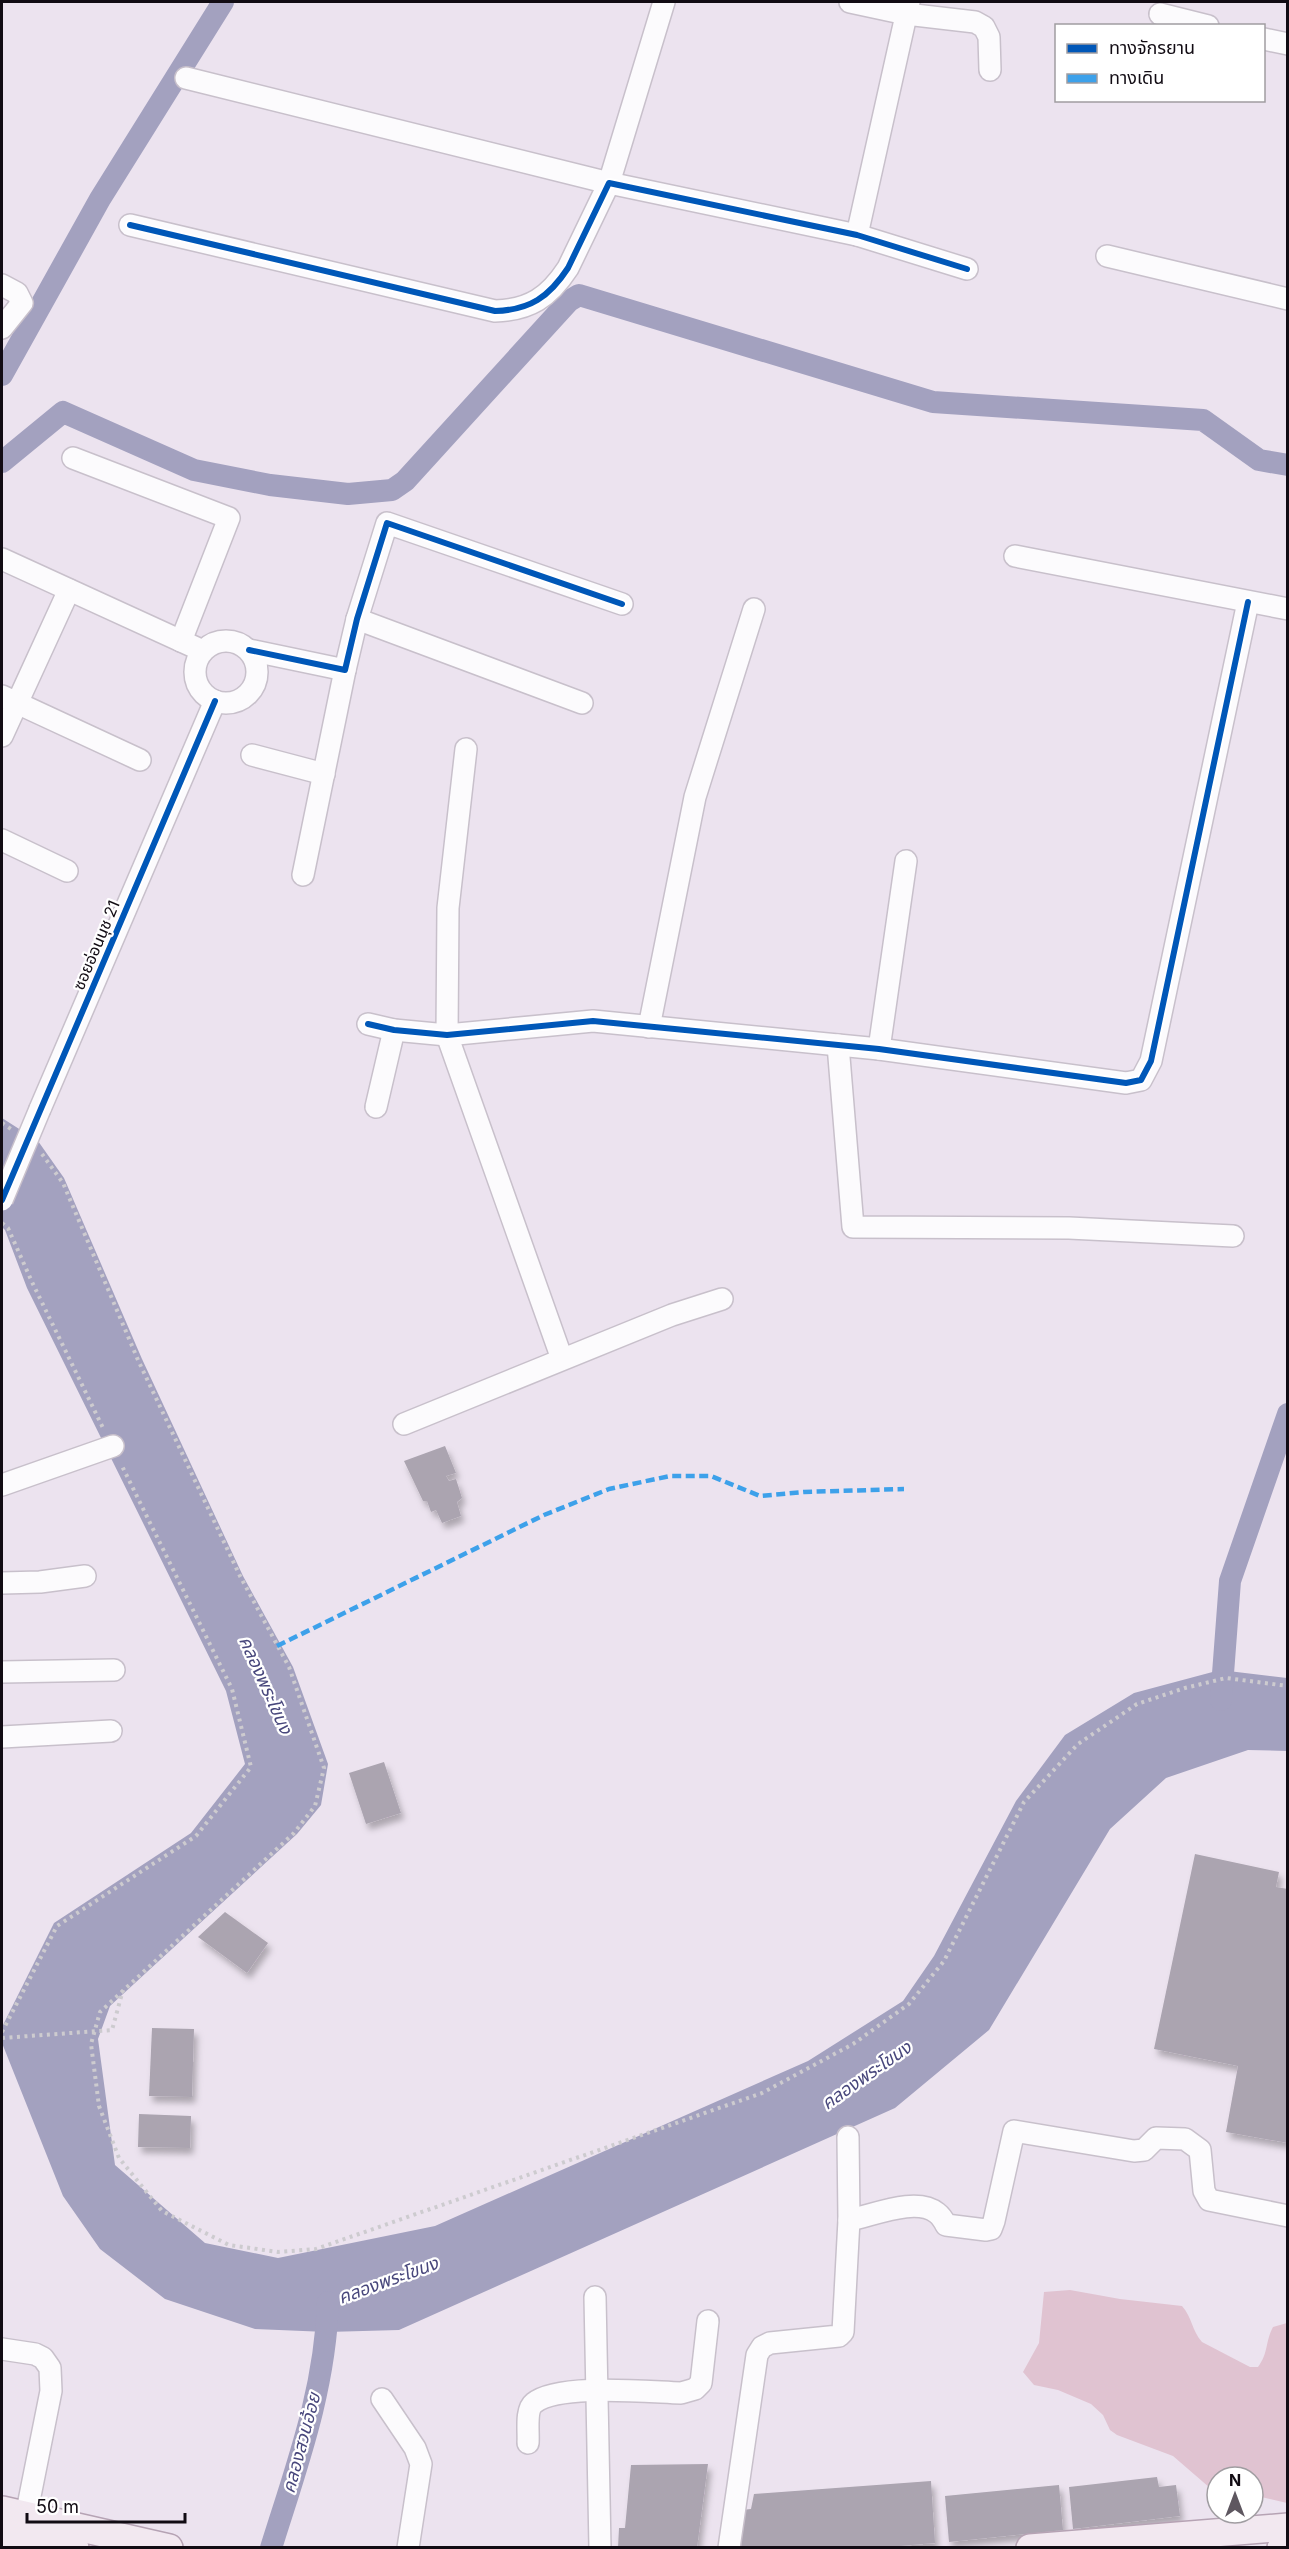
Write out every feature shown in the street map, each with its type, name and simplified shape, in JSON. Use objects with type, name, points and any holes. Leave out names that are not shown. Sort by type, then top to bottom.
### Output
[{"type":"main road","points":[[14,2513],[133,2544],[169,2547]]},
{"type":"main road","points":[[2,2532],[75,2547]]},
{"type":"main road","points":[[1043,2547],[1279,2540]]},
{"type":"street","points":[[130,225],[495,311],[512,310],[530,305],[559,281],[568,268],[609,183],[664,2]]},
{"type":"street","points":[[850,2],[908,8],[975,22],[984,27],[988,37],[990,70]]},
{"type":"street","points":[[857,235],[908,8]]},
{"type":"street","points":[[1160,14],[1200,24]]},
{"type":"street","points":[[1265,40],[1287,45]]},
{"type":"street","points":[[186,78],[609,183],[857,235],[967,269]]},
{"type":"street","points":[[1107,256],[1287,299]]},
{"type":"street","points":[[2,285],[17,293],[22,303],[2,328]]},
{"type":"street","points":[[73,458],[229,518],[181,641]]},
{"type":"street","points":[[303,875],[345,670],[357,620],[387,523],[622,604]]},
{"type":"street","points":[[1015,556],[1287,609]]},
{"type":"street","points":[[2,559],[203,651]]},
{"type":"street","points":[[2,736],[9,699],[69,590]]},
{"type":"street","points":[[368,1024],[394,1030],[447,1035],[593,1021],[879,1049],[1126,1083],[1137,1082],[1143,1077],[1151,1061],[1248,602]]},
{"type":"street","points":[[649,1027],[695,797],[754,609]]},
{"type":"street","points":[[357,620],[582,703]]},
{"type":"street","points":[[249,650],[257,669],[257,679],[252,689],[236,701],[225,703],[206,696],[196,679],[195,669],[203,651],[211,645],[230,641],[249,650],[345,670]]},
{"type":"street","points":[[9,699],[140,760]]},
{"type":"street","name":"ซอยอ่อนนุช 21","points":[[2,1200],[215,701]]},
{"type":"street","points":[[466,749],[448,908],[447,1035],[562,1359]]},
{"type":"street","points":[[252,755],[324,774]]},
{"type":"street","points":[[2,840],[67,871]]},
{"type":"street","points":[[879,1049],[906,861]]},
{"type":"street","points":[[375,1107],[394,1030]]},
{"type":"street","points":[[838,1045],[853,1227],[1069,1228],[1233,1236]]},
{"type":"street","points":[[404,1424],[672,1315],[722,1299]]},
{"type":"street","points":[[2,1485],[113,1446]]},
{"type":"street","points":[[2,1583],[40,1582],[85,1576]]},
{"type":"street","points":[[2,1672],[114,1670]]},
{"type":"street","points":[[2,1737],[111,1731]]},
{"type":"street","points":[[849,2220],[894,2208],[914,2208],[928,2209],[938,2213],[946,2225],[991,2229],[1014,2130],[1134,2151],[1144,2150],[1156,2138],[1185,2139],[1200,2150],[1204,2191],[1209,2200],[1287,2216]]},
{"type":"street","points":[[729,2547],[757,2355],[762,2347],[770,2343],[839,2336],[843,2332],[849,2220],[848,2138]]},
{"type":"street","points":[[595,2297],[600,2547]]},
{"type":"street","points":[[528,2443],[529,2411],[533,2403],[566,2392],[681,2393],[695,2389],[701,2383],[708,2321]]},
{"type":"street","points":[[2,2349],[35,2354],[44,2358],[50,2368],[51,2391],[14,2513]]},
{"type":"street","points":[[382,2399],[415,2448],[421,2464],[408,2547]]},
{"type":"path","points":[[2,1123],[19,1134]]},
{"type":"path","points":[[36,1144],[63,1183],[138,1360],[240,1576],[289,1667],[324,1768],[315,1806],[294,1833],[100,2012],[92,2044],[99,2106],[119,2158],[162,2211],[229,2245],[278,2252],[316,2249],[762,2092],[853,2044],[909,2004],[944,1961],[1024,1802],[1078,1743],[1137,1704],[1185,1688],[1226,1678],[1287,1686]]},
{"type":"path","points":[[2,1223],[8,1228],[32,1282],[232,1689],[251,1767],[196,1836],[57,1926],[2,2032]]},
{"type":"path","points":[[2,2038],[112,2030],[123,1990]]},
{"type":"shaded area","points":[[1070,2290],[1120,2299],[1182,2306],[1202,2342],[1250,2367],[1258,2367],[1261,2362],[1273,2327],[1287,2323],[1287,2503],[1265,2498],[1265,2465],[1205,2465],[1205,2484],[1173,2456],[1117,2435],[1110,2430],[1103,2415],[1091,2404],[1058,2390],[1034,2385],[1023,2372],[1039,2343],[1044,2292]]},
{"type":"water","name":"คลองพระโขนง","points":[[2,1118],[38,1141],[64,1178],[142,1359],[243,1576],[293,1667],[328,1764],[321,1805],[297,1834],[110,2006],[98,2039],[115,2165],[205,2243],[278,2258],[435,2226],[808,2061],[903,2001],[934,1956],[1016,1801],[1065,1735],[1134,1693],[1220,1670],[1287,1678],[1287,1751],[1248,1750],[1166,1778],[1110,1829],[989,2030],[895,2108],[399,2330],[327,2332],[255,2329],[165,2299],[100,2249],[63,2196],[2,2043],[2,2027],[54,1923],[191,1833],[245,1764],[226,1691],[27,1288],[2,1227]]},
{"type":"building","points":[[445,1446],[456,1473],[446,1476],[449,1481],[456,1479],[462,1498],[457,1502],[461,1516],[442,1523],[436,1510],[431,1512],[427,1501],[423,1501],[404,1461]]},
{"type":"building","points":[[384,1762],[401,1813],[366,1824],[349,1773]]},
{"type":"building","points":[[1195,1854],[1279,1872],[1276,1887],[1288,1889],[1288,2143],[1226,2132],[1238,2066],[1154,2049]]},
{"type":"building","points":[[225,1912],[268,1943],[247,1973],[198,1937]]},
{"type":"building","points":[[152,2028],[194,2029],[192,2097],[149,2096]]},
{"type":"building","points":[[139,2114],[191,2116],[190,2148],[138,2147]]},
{"type":"building","points":[[708,2464],[697,2548],[618,2548],[619,2528],[625,2528],[631,2465]]},
{"type":"building","points":[[1157,2477],[1159,2487],[1176,2485],[1180,2516],[1073,2529],[1069,2487]]},
{"type":"building","points":[[931,2481],[935,2543],[876,2548],[741,2548],[742,2510],[751,2509],[754,2494]]},
{"type":"building","points":[[1059,2485],[1063,2530],[949,2542],[945,2496]]},
{"type":"waterway","points":[[2,375],[100,199],[223,2]]},
{"type":"waterway","points":[[2,462],[63,412],[194,470],[270,485],[348,494],[392,490],[405,481],[569,301],[579,295],[933,402],[1203,420],[1259,460],[1288,465]]},
{"type":"waterway","points":[[1221,1700],[1230,1581],[1288,1414]]},
{"type":"waterway","name":"คลองสวนอ้อย","points":[[271,2548],[300,2457],[316,2397],[326,2334],[328,2302]]},
{"type":"marked path","points":[[277,1646],[544,1515],[609,1489],[670,1476],[711,1476],[760,1496],[804,1492],[904,1489]]},
{"type":"cycle path","points":[[130,225],[495,311],[507,310],[528,305],[554,287],[568,268],[609,183],[857,235],[967,269]]},
{"type":"cycle path","points":[[249,650],[345,670],[357,619],[387,523],[622,604]]},
{"type":"cycle path","points":[[368,1024],[394,1030],[447,1035],[593,1021],[879,1049],[1126,1083],[1141,1080],[1151,1061],[1248,602]]},
{"type":"cycle path","points":[[2,1200],[215,701]]}]
